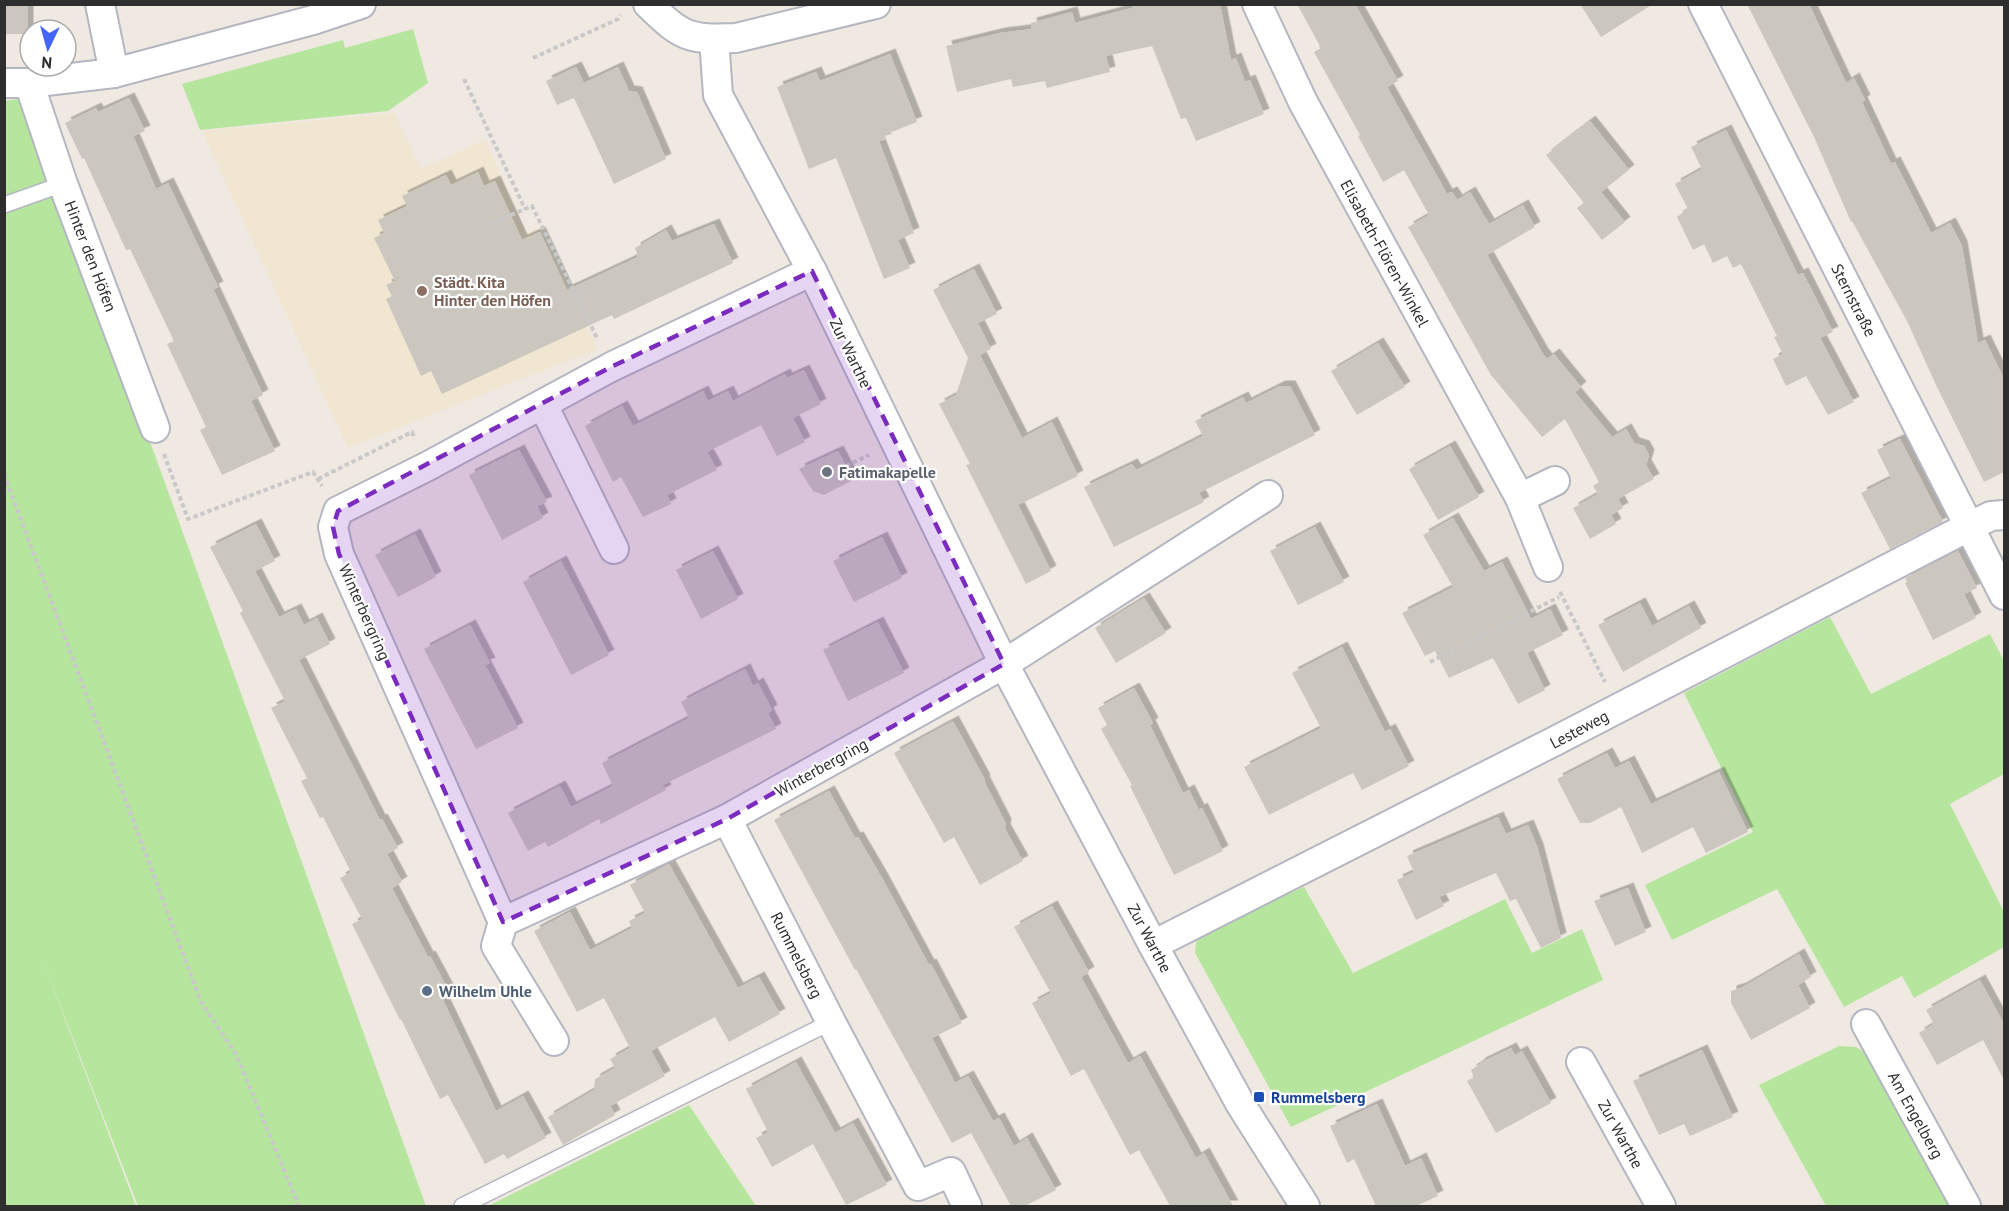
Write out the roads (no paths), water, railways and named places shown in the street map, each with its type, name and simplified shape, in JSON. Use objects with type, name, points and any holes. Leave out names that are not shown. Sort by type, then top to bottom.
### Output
[{"type":"street","points":[[100,4],[114,73]]},
{"type":"street","name":"Hinter den Höfen","points":[[155,428],[63,184],[17,83],[114,73],[313,20],[361,4]]},
{"type":"street","points":[[635,8],[689,36],[714,39],[736,38],[876,4]]},
{"type":"street","name":"Elisabeth-Flören-Winkel","points":[[1257,4],[1303,102],[1520,498],[1548,567]]},
{"type":"street","name":"Sternstraße","points":[[1703,4],[2004,595]]},
{"type":"street","name":"Zur Warthe","points":[[714,39],[717,95],[812,271],[1004,664],[1241,1105],[1305,1206]]},
{"type":"street","points":[[614,549],[543,405],[611,367],[812,271]]},
{"type":"street","name":"Winterbergring","points":[[543,405],[338,511],[333,527],[339,554],[503,922],[727,819],[1004,664]]},
{"type":"street","points":[[1520,498],[1555,480]]},
{"type":"street","points":[[1004,664],[1268,495]]},
{"type":"street","name":"Lesteweg","points":[[1153,945],[1970,526],[1991,516],[2004,514]]},
{"type":"street","name":"Rummelsberg","points":[[727,819],[923,1196],[951,1172],[967,1206]]},
{"type":"street","points":[[503,922],[496,946],[554,1041]]},
{"type":"street","name":"Am Engelberg","points":[[1866,1024],[1966,1206]]},
{"type":"street","name":"Zur Warthe","points":[[1581,1062],[1661,1206]]},
{"type":"lane","points":[[4,205],[63,184]]},
{"type":"lane","points":[[462,1206],[831,1022]]},
{"type":"place","name":"Städt. Kita Hinter den Höfen","points":[[422,291]]},
{"type":"place","name":"Fatimakapelle","points":[[827,472]]},
{"type":"place","name":"Wilhelm Uhle","points":[[427,991]]},
{"type":"place","name":"Rummelsberg","points":[[1259,1097]]}]
